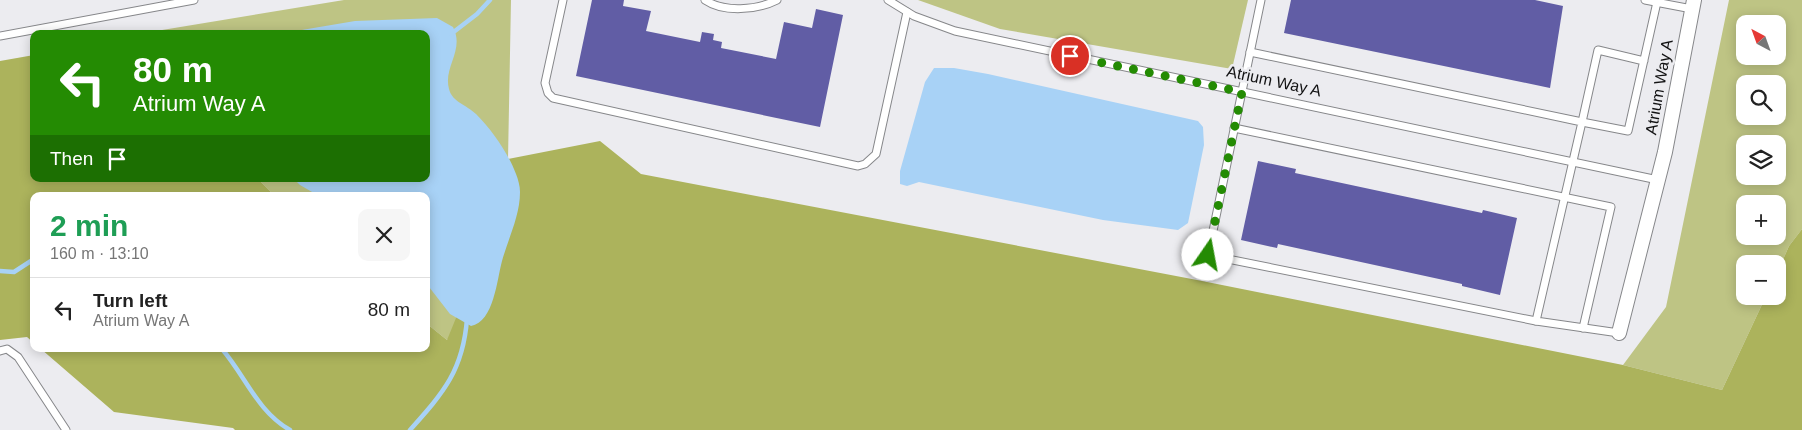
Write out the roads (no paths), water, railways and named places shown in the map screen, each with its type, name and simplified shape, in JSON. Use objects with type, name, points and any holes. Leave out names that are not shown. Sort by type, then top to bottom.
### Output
[{"type":"street","name":"Atrium Way A","points":[[1619,333],[1658,180],[1693,5]]},
{"type":"lane","points":[[32,30],[194,0]]},
{"type":"lane","points":[[563,0],[545,83],[548,93],[553,98],[858,166],[864,164],[876,154],[907,12]]},
{"type":"lane","points":[[705,0],[734,9],[777,0]]},
{"type":"lane","name":"Atrium Way A","points":[[888,0],[907,12],[956,31],[1658,180]]},
{"type":"lane","points":[[1261,0],[1208,255],[1536,321],[1619,333]]},
{"type":"lane","points":[[1645,0],[1693,5]]},
{"type":"lane","points":[[1250,52],[1628,131],[1657,2]]},
{"type":"lane","points":[[0,36],[30,30]]},
{"type":"lane","points":[[1536,321],[1598,50],[1644,61]]},
{"type":"lane","points":[[1234,128],[1611,207],[1583,328]]},
{"type":"lane","points":[[0,350],[7,349],[18,357],[66,430]]},
{"type":"water","points":[[437,18],[453,27],[457,43],[449,73],[449,89],[456,100],[476,114],[494,134],[513,166],[520,187],[518,210],[490,308],[479,323],[471,326],[450,314],[430,288],[430,192],[312,192],[297,182],[430,182],[430,30],[302,30],[355,21]]},
{"type":"water","points":[[934,68],[954,68],[988,74],[1198,121],[1203,127],[1204,145],[1188,223],[1178,230],[1103,220],[919,182],[907,186],[900,184],[900,171],[925,82]]},
{"type":"waterway","points":[[451,34],[477,14],[490,0]]},
{"type":"waterway","points":[[0,271],[14,272],[30,262]]},
{"type":"waterway","points":[[410,430],[441,392],[456,367],[465,337],[467,319]]},
{"type":"waterway","points":[[224,352],[260,403],[290,430]]}]
